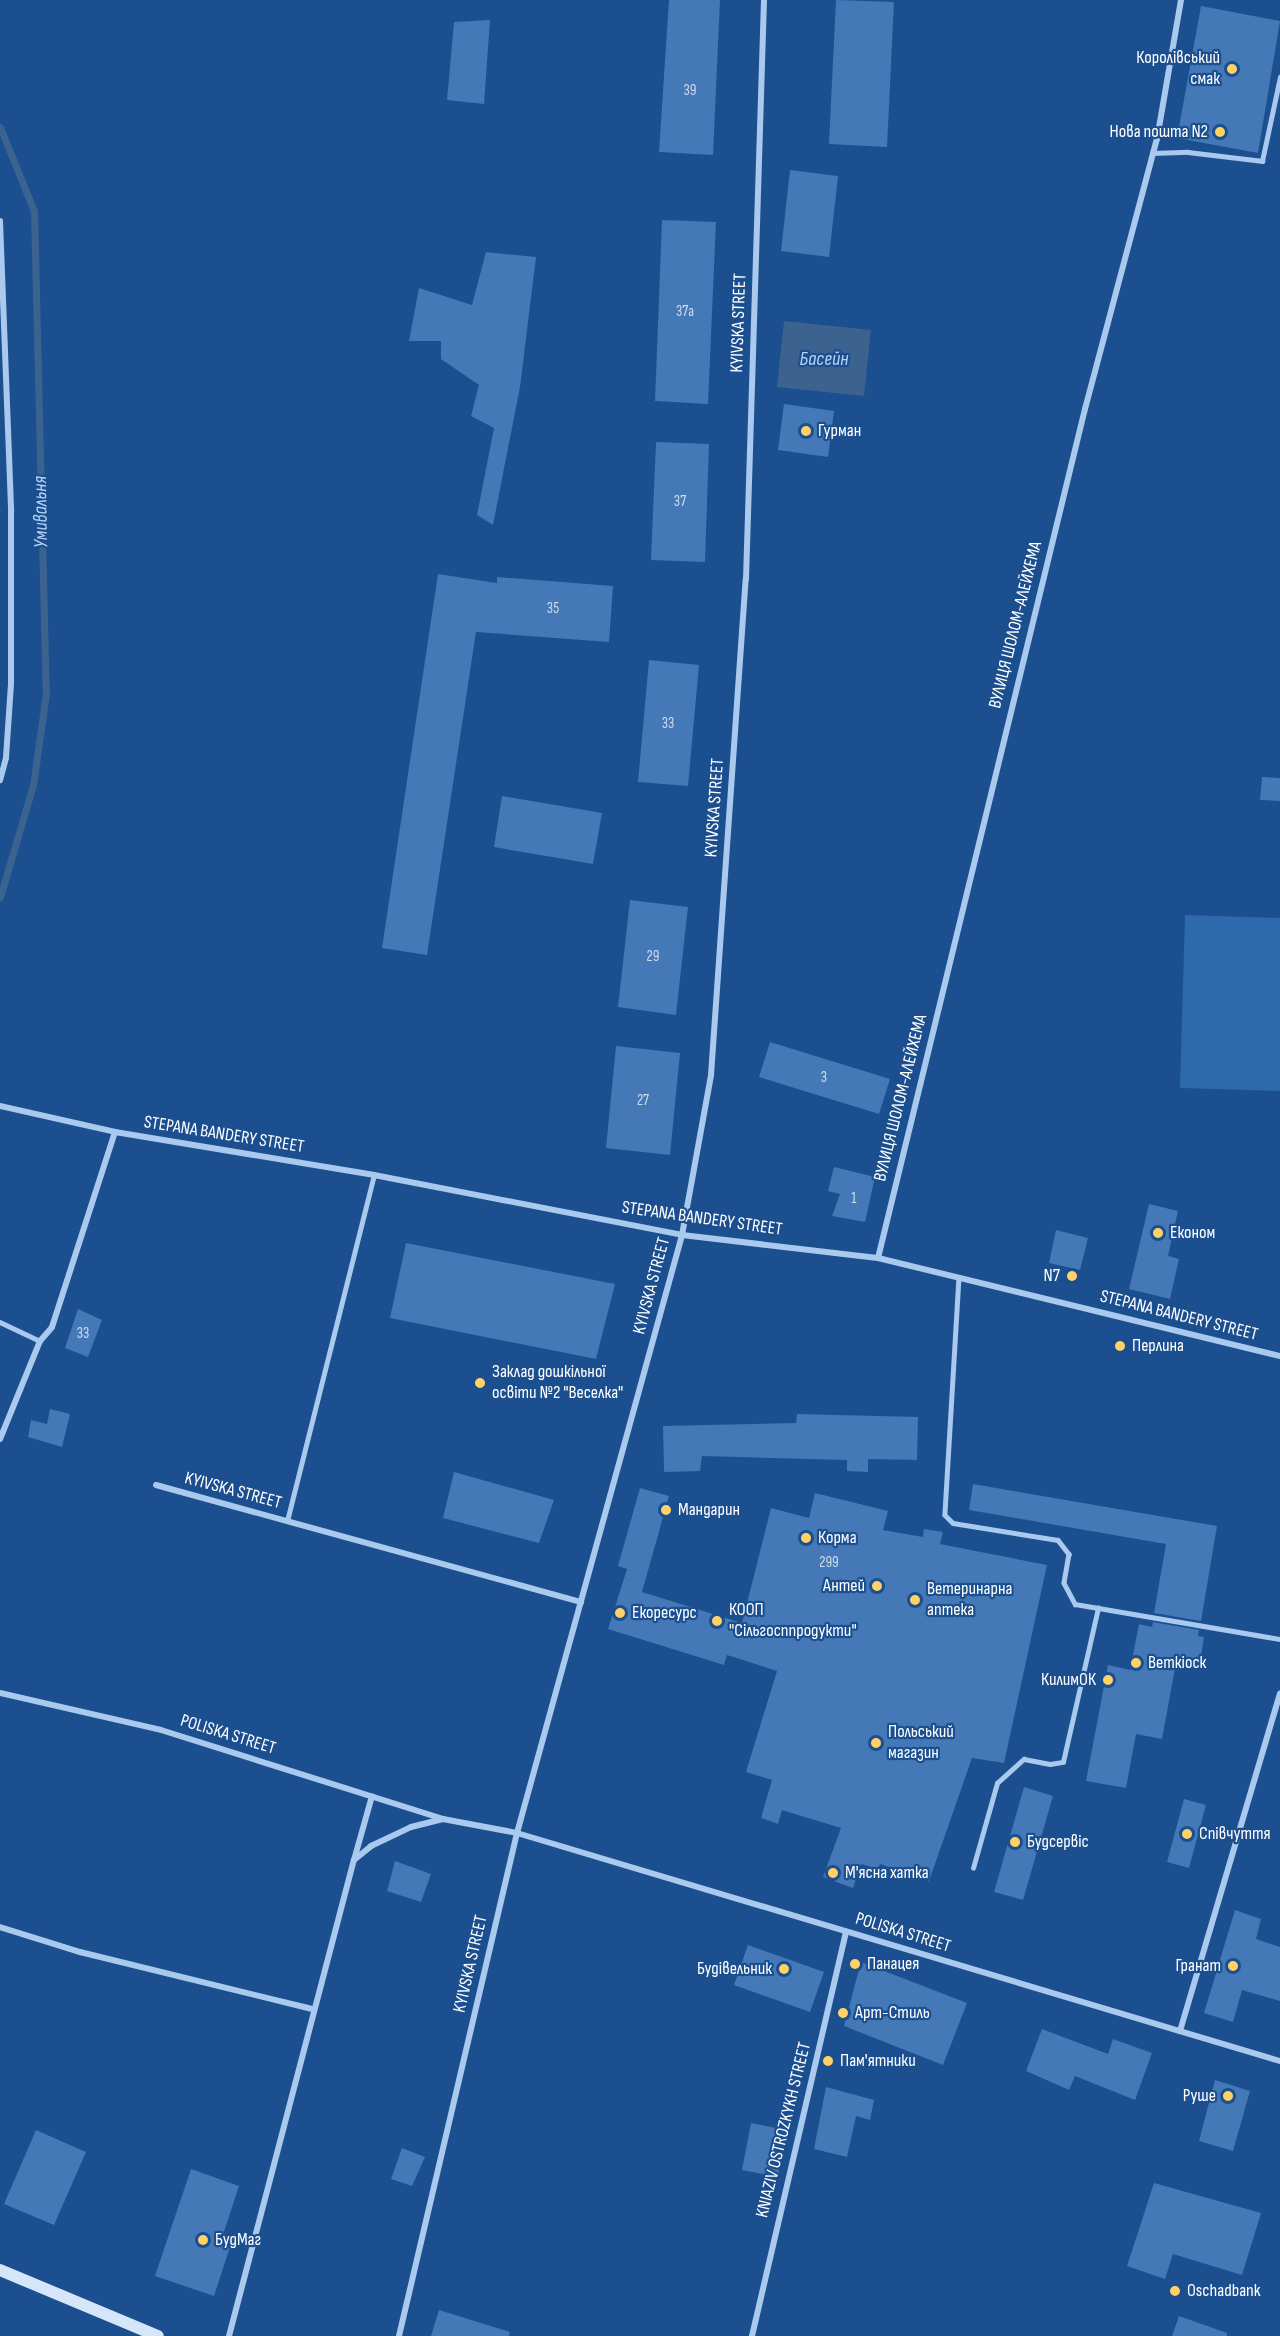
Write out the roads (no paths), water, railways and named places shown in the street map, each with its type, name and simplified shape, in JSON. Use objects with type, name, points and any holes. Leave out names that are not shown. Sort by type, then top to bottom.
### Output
[{"type":"main road","points":[[0,2270],[158,2336]]},
{"type":"street","name":"KYIVSKA STREET","points":[[399,2336],[517,1833],[682,1235],[711,1075],[746,579],[764,0]]},
{"type":"street","name":"ВУЛИЦЯ ШОЛОМ-АЛЕЙХЕМА","points":[[878,1258],[1073,454],[1152,153],[1181,0]]},
{"type":"street","points":[[0,221],[11,512],[11,684],[6,759],[0,780]]},
{"type":"street","name":"STEPANA BANDERY STREET","points":[[0,1106],[115,1132],[374,1175],[682,1235],[878,1258],[1280,1356]]},
{"type":"street","points":[[0,1439],[40,1341],[52,1327],[115,1132]]},
{"type":"street","name":"KYIVSKA STREET","points":[[156,1485],[581,1602]]},
{"type":"street","name":"POLISKA STREET","points":[[0,1694],[161,1730],[443,1819],[517,1833],[1280,2061]]},
{"type":"street","points":[[1180,2031],[1280,1694]]},
{"type":"street","points":[[229,2336],[312,2009],[372,1796]]},
{"type":"street","points":[[354,1860],[371,1846],[411,1827],[443,1819]]},
{"type":"street","points":[[0,1927],[80,1952],[312,2009]]},
{"type":"street","name":"KNIAZIV OSTROZKYKH STREET","points":[[753,2336],[846,1932]]},
{"type":"lane","points":[[1152,153],[1188,152],[1262,161],[1280,77]]},
{"type":"lane","points":[[287,1521],[374,1175]]},
{"type":"lane","points":[[959,1277],[945,1515],[953,1522],[1058,1540],[1069,1554],[1067,1593],[1075,1605],[1280,1639]]},
{"type":"lane","points":[[0,1322],[40,1341]]},
{"type":"lane","points":[[974,1868],[997,1783],[1024,1759],[1050,1764],[1063,1762],[1098,1608]]},
{"type":"water","name":"Басейн","points":[[784,321],[871,330],[864,396],[777,387]]},
{"type":"waterway","name":"Умивальня","points":[[0,127],[34,211],[46,693],[33,785],[0,897]]},
{"type":"place","name":"Королівський смак","points":[[1232,69]]},
{"type":"place","name":"Нова пошта N2","points":[[1220,132]]},
{"type":"place","name":"Гурман","points":[[806,431]]},
{"type":"place","name":"Економ","points":[[1158,1233]]},
{"type":"place","name":"N7","points":[[1072,1276]]},
{"type":"place","name":"Перлина","points":[[1120,1346]]},
{"type":"place","name":"Заклад дошкільної освіти №2 \"Веселка\"","points":[[480,1383]]},
{"type":"place","name":"Мандарин","points":[[666,1510]]},
{"type":"place","name":"Корма","points":[[806,1538]]},
{"type":"place","name":"Антей","points":[[877,1586]]},
{"type":"place","name":"Ветеринарна аптека","points":[[915,1600]]},
{"type":"place","name":"Екоресурс","points":[[620,1613]]},
{"type":"place","name":"КООП \"Сільгосппродукти\"","points":[[717,1621]]},
{"type":"place","name":"Веткіоск","points":[[1136,1663]]},
{"type":"place","name":"КилимОК","points":[[1108,1680]]},
{"type":"place","name":"Польський магазин","points":[[876,1743]]},
{"type":"place","name":"Співчуття","points":[[1187,1834]]},
{"type":"place","name":"Будсервіс","points":[[1015,1842]]},
{"type":"place","name":"М'ясна хатка","points":[[833,1873]]},
{"type":"place","name":"Панацея","points":[[855,1964]]},
{"type":"place","name":"Гранат","points":[[1233,1966]]},
{"type":"place","name":"Будівельник","points":[[784,1969]]},
{"type":"place","name":"Арт-Стиль","points":[[843,2013]]},
{"type":"place","name":"Пам'ятники","points":[[828,2061]]},
{"type":"place","name":"Руше","points":[[1228,2096]]},
{"type":"place","name":"БудМаг","points":[[203,2240]]},
{"type":"place","name":"Oschadbank","points":[[1175,2291]]}]
